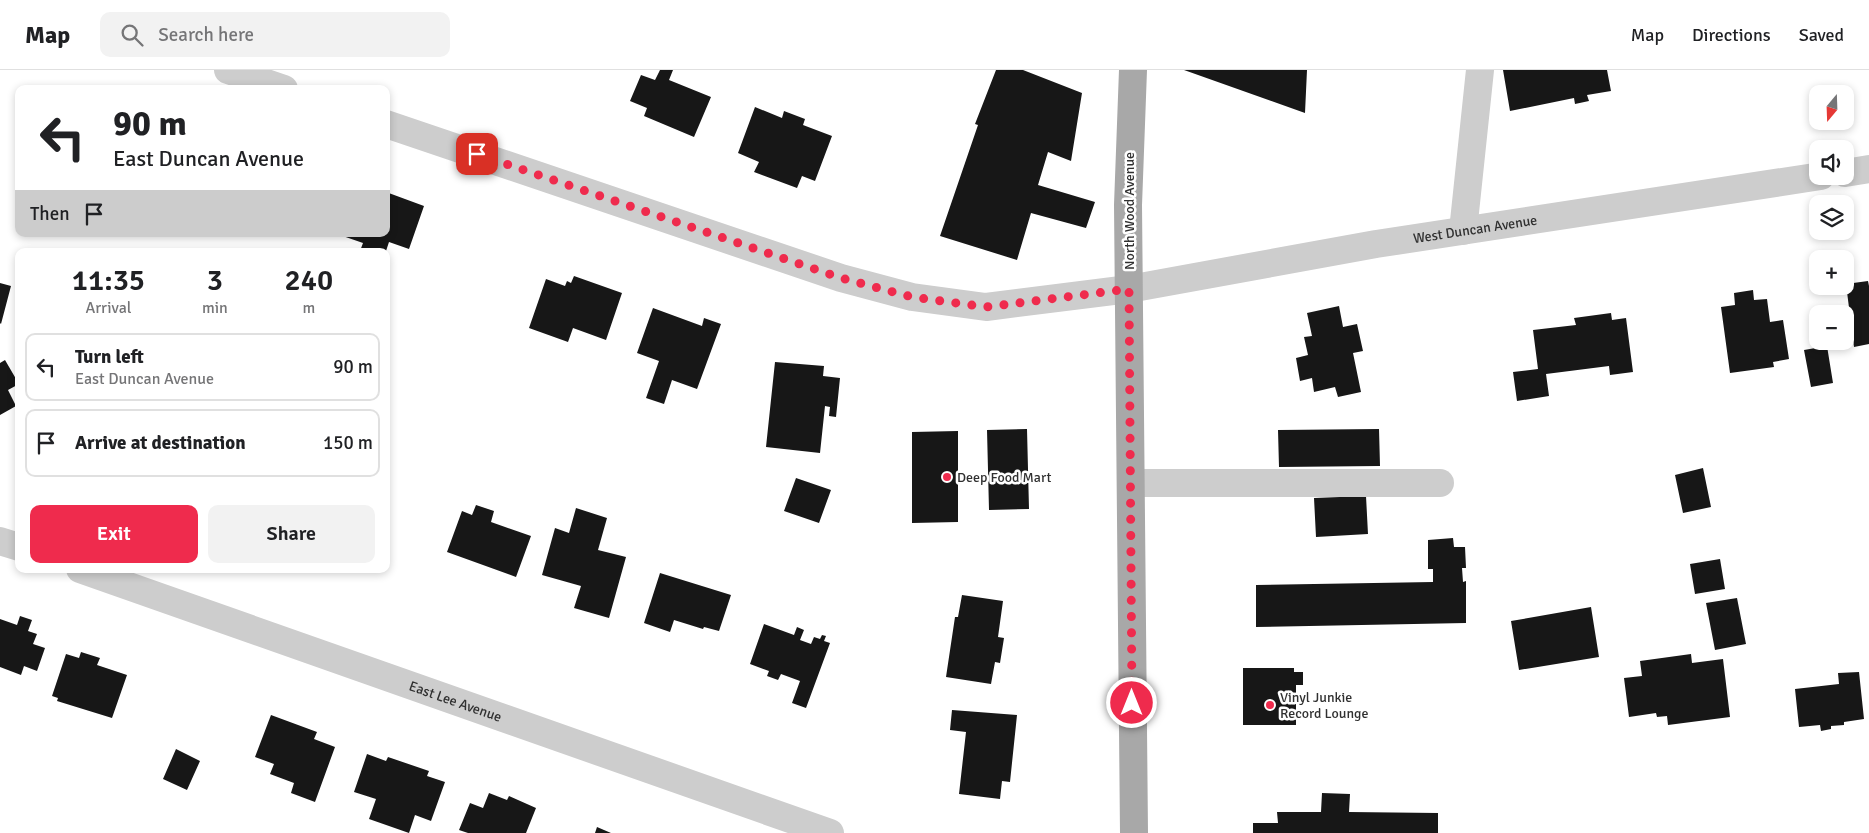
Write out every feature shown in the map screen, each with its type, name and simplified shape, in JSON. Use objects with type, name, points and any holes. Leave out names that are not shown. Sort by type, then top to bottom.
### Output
[{"type":"main road","name":"North Wood Avenue","points":[[1133,70],[1128,205],[1134,833]]},
{"type":"street","points":[[228,70],[272,85]]},
{"type":"street","points":[[1463,231],[1480,70]]},
{"type":"street","name":"West Duncan Avenue","points":[[390,125],[841,278],[912,297],[986,307],[1129,289],[1376,244],[1809,178]]},
{"type":"street","points":[[1854,171],[1869,169]]},
{"type":"street","points":[[1131,483],[1440,483]]},
{"type":"street","points":[[0,541],[15,546]]},
{"type":"street","name":"East Lee Avenue","points":[[91,573],[830,833]]},
{"type":"building","points":[[660,70],[673,70],[669,80],[711,97],[694,137],[644,116],[647,108],[630,101],[641,75],[655,80]]},
{"type":"building","points":[[996,70],[1023,70],[1082,93],[1071,161],[1048,152],[1038,185],[1095,202],[1086,228],[1031,213],[1017,260],[940,236],[978,125],[975,124]]},
{"type":"building","points":[[1184,70],[1307,70],[1305,113]]},
{"type":"building","points":[[1503,70],[1607,70],[1611,91],[1587,95],[1589,101],[1575,104],[1574,98],[1510,111]]},
{"type":"building","points":[[755,107],[782,118],[784,111],[805,119],[803,125],[832,136],[815,181],[802,176],[797,188],[754,172],[759,162],[738,153]]},
{"type":"building","points":[[390,193],[424,206],[409,249],[389,242],[387,248],[361,248],[363,243],[346,237],[390,237]]},
{"type":"building","points":[[574,276],[622,293],[606,340],[573,328],[568,342],[529,328],[546,279],[565,286],[567,281],[571,283]]},
{"type":"building","points":[[1868,281],[1869,344],[1854,347],[1854,305],[1849,305],[1847,295],[1854,295],[1854,283]]},
{"type":"building","points":[[0,283],[11,286],[1,324],[0,323]]},
{"type":"building","points":[[1753,290],[1754,300],[1767,299],[1770,322],[1783,320],[1789,359],[1773,362],[1774,367],[1730,373],[1721,307],[1735,305],[1734,293]]},
{"type":"building","points":[[1339,306],[1343,327],[1357,324],[1363,351],[1353,353],[1361,392],[1338,397],[1335,387],[1314,392],[1312,378],[1300,381],[1296,358],[1308,355],[1304,337],[1312,336],[1307,313]]},
{"type":"building","points":[[653,308],[702,326],[704,318],[721,324],[697,389],[672,380],[664,404],[646,398],[659,361],[637,353]]},
{"type":"building","points":[[1611,313],[1612,320],[1626,318],[1633,372],[1610,375],[1609,366],[1546,374],[1549,396],[1517,401],[1513,372],[1538,369],[1533,330],[1576,325],[1574,318]]},
{"type":"building","points":[[1804,350],[1828,350],[1833,383],[1811,387]]},
{"type":"building","points":[[5,360],[15,377],[15,386],[8,390],[15,407],[0,415],[0,363]]},
{"type":"building","points":[[775,362],[824,366],[823,376],[840,378],[836,417],[829,416],[830,407],[825,406],[820,453],[766,447]]},
{"type":"building","points":[[1027,429],[1029,509],[989,510],[987,430]]},
{"type":"building","points":[[1379,429],[1380,466],[1279,467],[1278,430]]},
{"type":"building","points":[[958,431],[958,522],[912,523],[912,432]]},
{"type":"building","points":[[1703,468],[1711,507],[1683,513],[1675,475]]},
{"type":"building","points":[[796,478],[831,490],[819,523],[784,511]]},
{"type":"building","points":[[1366,496],[1368,534],[1316,537],[1314,498]]},
{"type":"building","points":[[476,505],[494,511],[491,522],[531,536],[516,577],[447,552],[462,511],[472,515]]},
{"type":"building","points":[[576,508],[607,518],[598,550],[626,557],[609,618],[574,608],[581,586],[542,575],[555,528],[569,533]]},
{"type":"building","points":[[1453,538],[1454,547],[1465,547],[1466,568],[1462,568],[1463,582],[1466,581],[1466,623],[1256,627],[1256,585],[1433,582],[1433,569],[1428,569],[1428,540]]},
{"type":"building","points":[[1720,559],[1725,589],[1695,594],[1690,564]]},
{"type":"building","points":[[660,573],[731,595],[719,631],[704,627],[703,629],[674,620],[670,632],[644,623]]},
{"type":"building","points":[[962,595],[1003,601],[998,637],[1004,638],[1000,663],[995,662],[991,684],[946,677],[955,617],[958,617]]},
{"type":"building","points":[[1737,598],[1746,644],[1715,650],[1706,603]]},
{"type":"building","points":[[1591,607],[1599,657],[1519,670],[1511,621]]},
{"type":"building","points":[[20,616],[32,620],[28,631],[37,634],[33,644],[45,648],[37,671],[24,666],[21,675],[0,667],[0,619],[17,625]]},
{"type":"building","points":[[764,624],[794,635],[797,627],[804,630],[800,640],[811,644],[814,637],[820,639],[822,635],[826,636],[824,641],[830,643],[806,708],[792,703],[800,681],[781,674],[778,680],[767,676],[769,671],[750,664]]},
{"type":"building","points":[[81,652],[100,658],[97,665],[127,675],[112,718],[57,701],[58,698],[52,696],[66,654],[79,658]]},
{"type":"building","points":[[1691,654],[1692,663],[1723,659],[1730,717],[1668,725],[1667,716],[1657,717],[1656,713],[1629,717],[1624,678],[1642,676],[1640,661]]},
{"type":"building","name":"Vinyl Junkie Record Lounge","points":[[1243,668],[1294,668],[1294,672],[1303,672],[1303,685],[1296,685],[1296,725],[1243,725]]},
{"type":"building","points":[[1859,672],[1864,719],[1844,722],[1844,725],[1831,726],[1831,729],[1821,731],[1820,725],[1799,727],[1795,689],[1839,684],[1838,673]]},
{"type":"building","points":[[952,710],[1017,715],[1010,782],[1002,781],[1000,799],[959,794],[966,732],[950,730]]},
{"type":"building","points":[[271,715],[317,732],[314,739],[335,747],[315,802],[291,793],[294,783],[270,774],[274,764],[255,757]]},
{"type":"building","points":[[176,749],[200,761],[187,790],[163,779]]},
{"type":"building","points":[[367,754],[386,761],[388,757],[429,771],[427,776],[445,782],[431,821],[415,815],[409,833],[369,819],[376,799],[354,792]]},
{"type":"building","points":[[489,793],[507,800],[509,796],[536,808],[526,833],[468,833],[459,830],[470,803],[483,808]]},
{"type":"building","points":[[1322,793],[1350,794],[1349,812],[1438,813],[1438,833],[1253,833],[1253,823],[1278,823],[1277,812],[1321,812]]},
{"type":"building","points":[[597,827],[611,833],[595,833]]},
{"type":"place","name":"Deep Food Mart","points":[[947,477]]},
{"type":"place","name":"Vinyl Junkie Record Lounge","points":[[1270,705]]},
{"type":"route","points":[[477,154],[841,278],[912,297],[986,307],[1129,289],[1132,703]]}]
